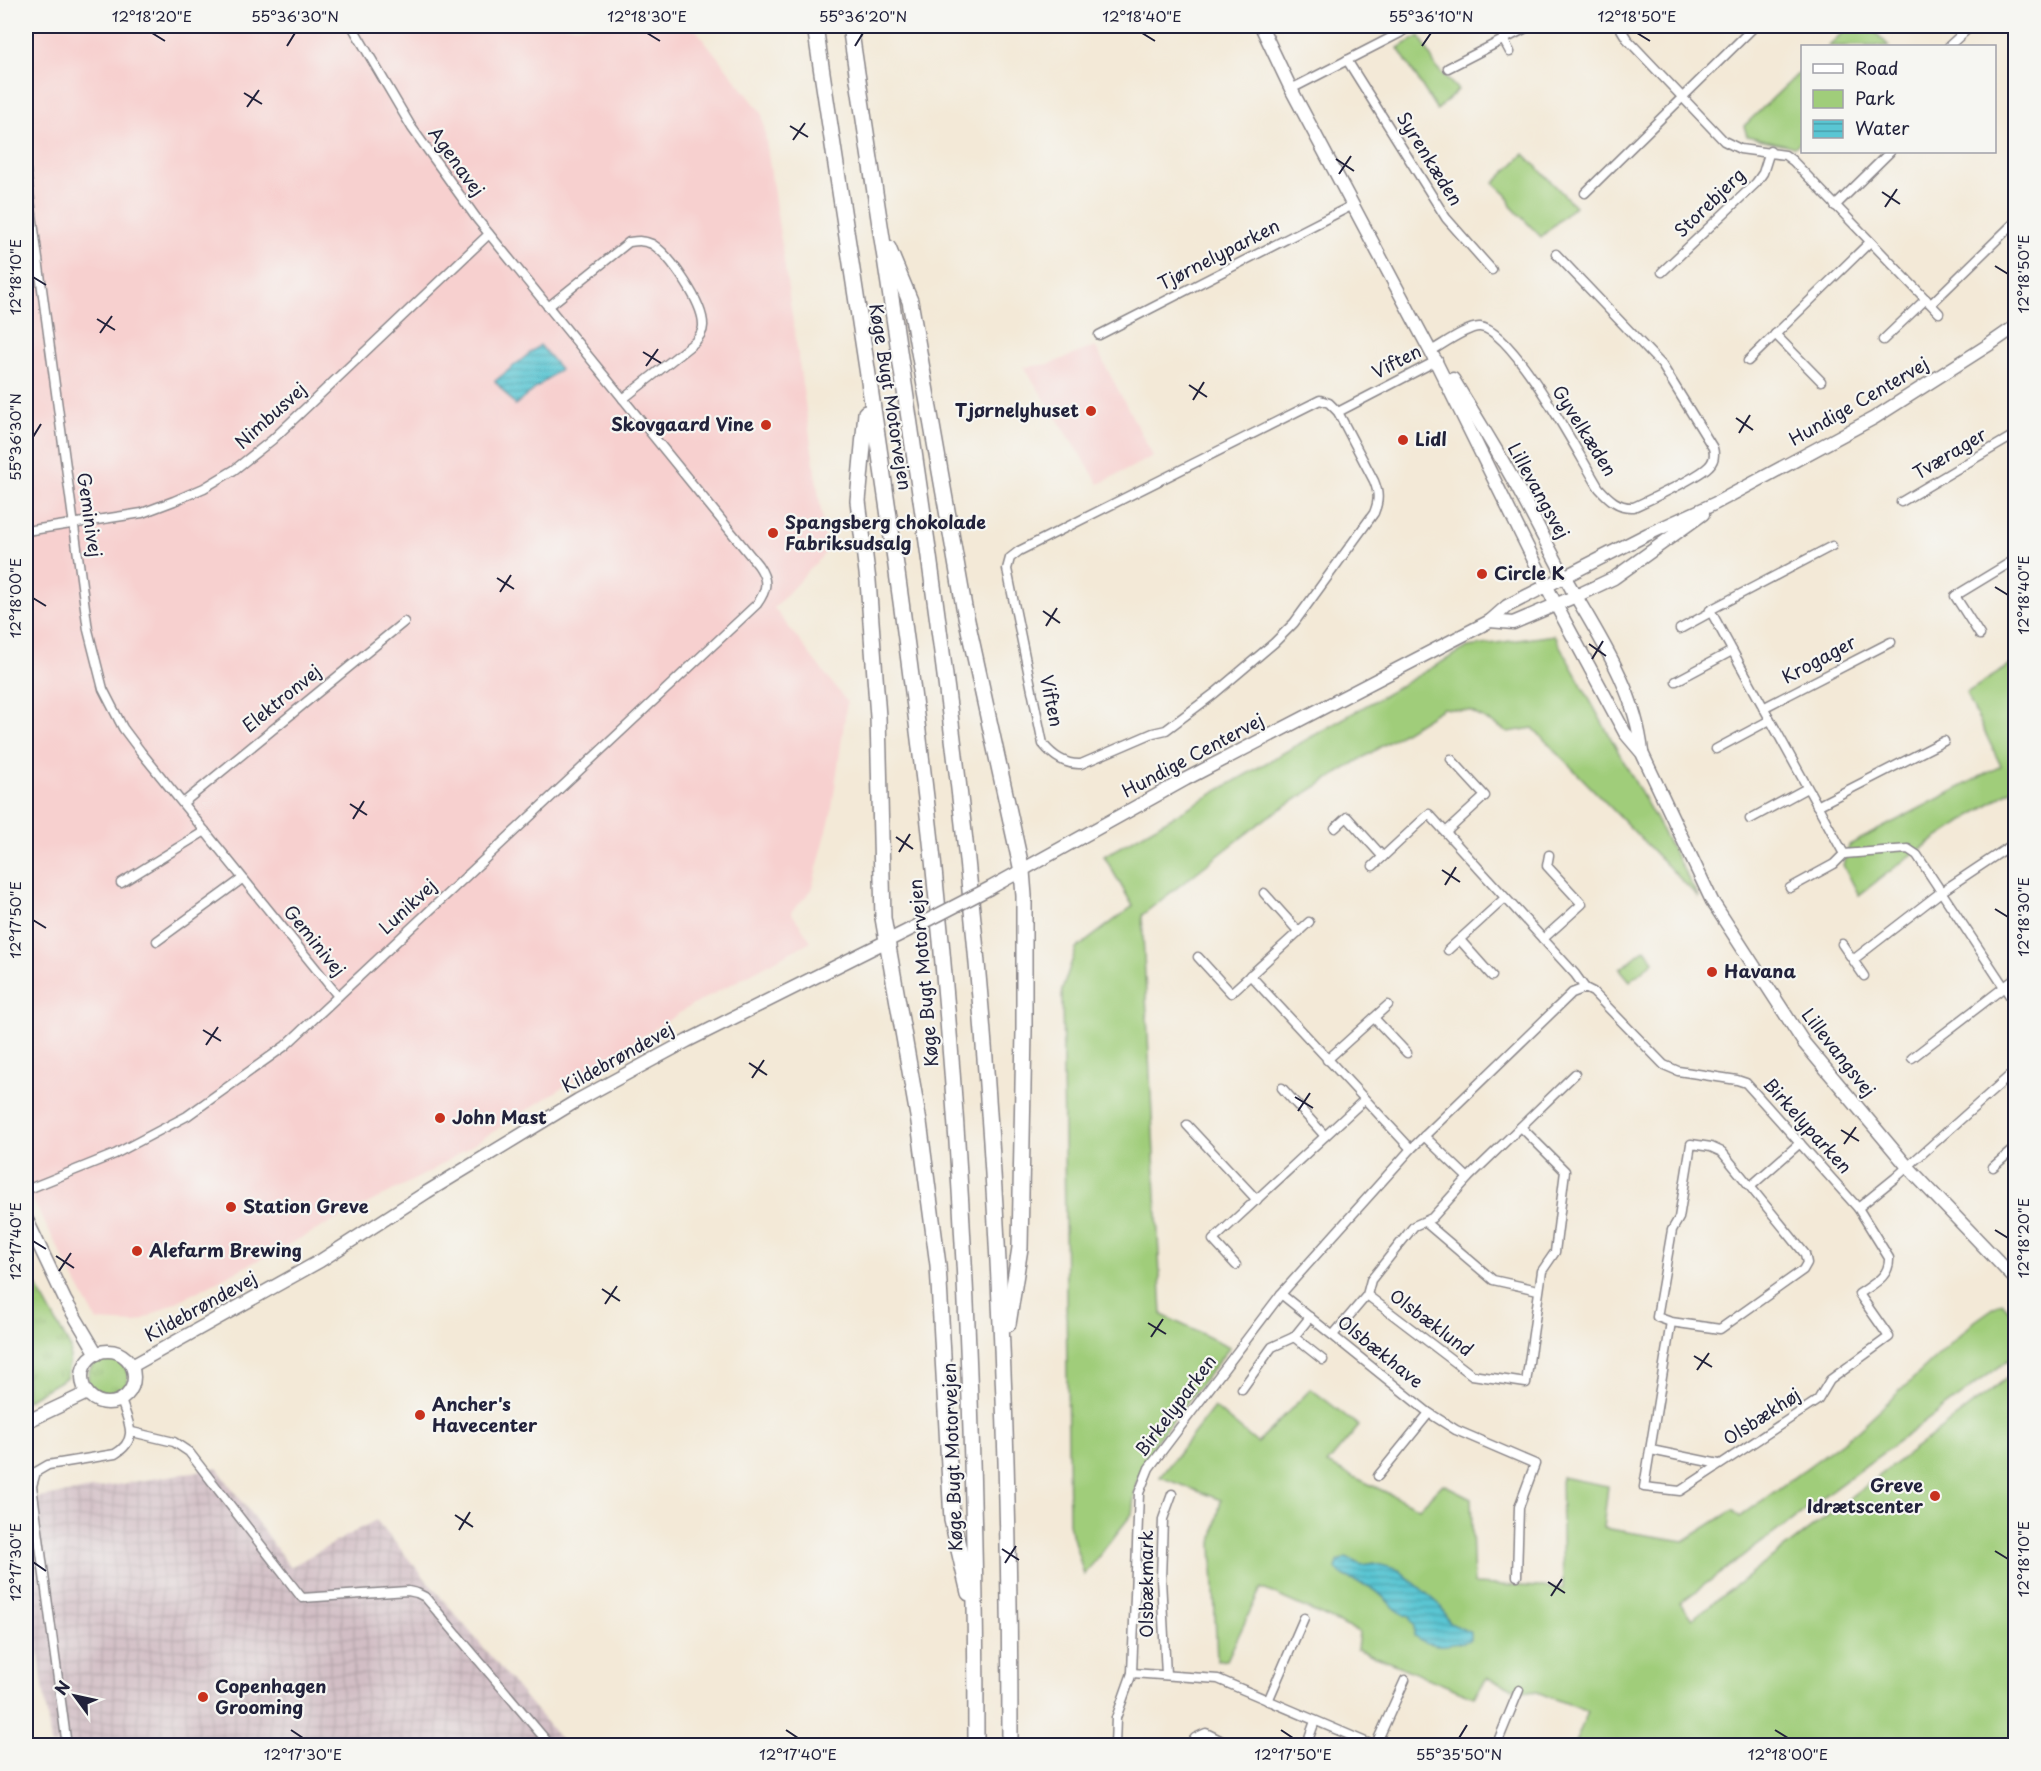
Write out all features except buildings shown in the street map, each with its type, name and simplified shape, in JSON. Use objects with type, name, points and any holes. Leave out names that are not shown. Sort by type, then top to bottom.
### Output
[{"type":"highway","name":"Køge Bugt Motorvejen","points":[[815,26],[915,706],[933,861],[952,1064],[969,1344],[976,1622],[976,1746]]},
{"type":"highway","name":"Køge Bugt Motorvejen","points":[[850,26],[948,700],[985,1059],[1004,1353],[1010,1602],[1010,1746]]},
{"type":"highway","points":[[879,227],[910,301],[964,607],[1022,871],[1024,1030],[1020,1248],[1004,1353]]},
{"type":"highway","points":[[868,389],[858,501],[868,581],[878,717],[883,918],[919,1122],[938,1265],[952,1520],[976,1622]]},
{"type":"street","name":"Agenavej","points":[[352,26],[412,128],[489,234],[758,566],[764,574],[767,585]]},
{"type":"street","name":"Lillevangsvej","points":[[1261,26],[1291,89],[1436,357],[1546,586],[1625,733],[1642,753],[1712,901],[1804,1043],[1907,1166],[2016,1280]]},
{"type":"street","points":[[1291,89],[1410,26]]},
{"type":"street","points":[[1448,68],[1530,26]]},
{"type":"street","name":"Storebjerg","points":[[1619,26],[1627,39],[1724,141],[1740,149],[1770,151],[1793,160],[1939,313]]},
{"type":"street","points":[[1584,193],[1755,26]]},
{"type":"street","points":[[1951,45],[1971,26]]},
{"type":"street","points":[[1503,39],[1510,52]]},
{"type":"street","name":"Syrenkæden","points":[[1347,60],[1446,218],[1492,270]]},
{"type":"street","name":"Storebjerg","points":[[1662,272],[1756,183],[1770,151]]},
{"type":"street","points":[[1835,206],[1889,153]]},
{"type":"street","name":"Geminivej","points":[[26,170],[88,630],[103,689],[123,728],[141,753],[338,996]]},
{"type":"street","name":"Tjørnelyparken","points":[[1099,335],[1353,205]]},
{"type":"street","points":[[1883,340],[2016,221]]},
{"type":"street","name":"Nimbusvej","points":[[26,531],[142,513],[195,492],[234,470],[272,440],[489,234]]},
{"type":"street","points":[[548,306],[629,242],[639,240],[650,243],[659,249],[678,271],[692,292],[703,323],[701,333],[695,342],[623,399]]},
{"type":"street","points":[[1748,361],[1870,242]]},
{"type":"street","name":"Gyvelkæden","points":[[1436,357],[1466,331],[1478,326],[1488,329],[1500,338],[1525,367],[1599,488],[1607,498],[1618,505],[1626,508],[1634,507],[1704,471],[1713,460],[1715,454],[1713,448],[1670,376],[1649,350],[1556,254]]},
{"type":"street","name":"Hundige Centervej","points":[[915,927],[1022,871],[1186,779],[1490,621],[1507,606],[1648,534],[1716,503],[1874,418],[1990,345],[2016,326]]},
{"type":"street","points":[[1775,334],[1821,381]]},
{"type":"street","name":"Lillevangsvej","points":[[1436,357],[1507,469],[1608,651],[1621,678],[1639,727],[1642,753]]},
{"type":"street","name":"Viften","points":[[1338,412],[1436,357]]},
{"type":"street","name":"Viften","points":[[1320,400],[1329,403],[1338,412],[1374,481],[1378,503],[1374,513],[1294,622],[1274,643],[1215,693],[1166,730],[1153,733],[1081,764],[1070,764],[1049,751],[1043,744],[1007,569],[1010,558],[1019,551],[1307,404],[1320,400]]},
{"type":"street","name":"Tværager","points":[[1901,502],[2016,434]]},
{"type":"street","name":"Hundige Centervej","points":[[1490,621],[1513,623],[1614,578],[1716,503]]},
{"type":"street","points":[[1832,546],[1710,610],[1844,854]]},
{"type":"street","points":[[1980,635],[1955,596],[2016,559]]},
{"type":"street","name":"Lunikvej","points":[[26,1190],[116,1154],[187,1116],[285,1046],[757,604],[765,594],[767,585]]},
{"type":"street","points":[[1680,629],[1712,612]]},
{"type":"street","name":"Elektronvej","points":[[183,803],[404,622]]},
{"type":"street","name":"Krogager","points":[[1763,708],[1891,642]]},
{"type":"street","points":[[1676,681],[1732,651]]},
{"type":"street","points":[[1716,749],[1770,720]]},
{"type":"street","points":[[1817,806],[1944,741]]},
{"type":"street","points":[[1446,832],[1485,796],[1451,759]]},
{"type":"street","points":[[1750,819],[1807,788]]},
{"type":"street","name":"Birkelyparken","points":[[1373,866],[1429,814],[1585,988],[1593,992],[1664,1065],[1678,1071],[1746,1083],[1858,1208]]},
{"type":"street","points":[[1335,828],[1347,818],[1383,857]]},
{"type":"street","points":[[121,883],[205,831]]},
{"type":"street","points":[[1853,960],[1941,892],[2016,842]]},
{"type":"street","points":[[1790,888],[1834,864],[1844,854],[1908,849],[1917,855],[2016,1005]]},
{"type":"street","points":[[1543,939],[1582,904],[1547,866],[1549,855]]},
{"type":"street","points":[[157,941],[243,879]]},
{"type":"street","points":[[1264,893],[1299,932]]},
{"type":"street","points":[[1448,950],[1505,898]]},
{"type":"street","points":[[1198,957],[1231,993],[1309,922]]},
{"type":"street","name":"Kildebrøndevej","points":[[132,1366],[320,1261],[427,1192],[578,1100],[687,1041],[915,927]]},
{"type":"street","points":[[1460,940],[1492,976]]},
{"type":"street","points":[[1842,944],[1864,976]]},
{"type":"street","points":[[1250,975],[1411,1149]]},
{"type":"street","points":[[1912,1058],[2016,978]]},
{"type":"street","name":"Birkelyparken","points":[[1115,1746],[1116,1718],[1132,1673],[1139,1493],[1149,1468],[1281,1294],[1411,1149],[1572,993],[1585,988]]},
{"type":"street","points":[[1327,1060],[1388,1005]]},
{"type":"street","points":[[1374,1018],[1407,1053]]},
{"type":"street","points":[[1858,1208],[2016,1070]]},
{"type":"street","name":"Olsbæklund","points":[[1333,1335],[1366,1295],[1371,1280],[1414,1226],[1432,1218],[1468,1178],[1575,1074]]},
{"type":"street","points":[[1282,1088],[1326,1136]]},
{"type":"street","points":[[1236,1265],[1213,1240],[1364,1100]]},
{"type":"street","points":[[1187,1125],[1257,1200]]},
{"type":"street","name":"Olsbæklund","points":[[1366,1295],[1472,1375],[1526,1383],[1542,1270],[1555,1252],[1564,1171],[1521,1127]]},
{"type":"street","points":[[1424,1136],[1468,1178]]},
{"type":"street","points":[[1751,1186],[1800,1143]]},
{"type":"street","points":[[1691,1144],[1712,1147],[1722,1152],[1751,1186],[1805,1254],[1807,1263],[1803,1270],[1720,1329],[1671,1322],[1657,1317],[1672,1230],[1679,1218],[1691,1144]]},
{"type":"street","points":[[1993,1167],[2016,1147]]},
{"type":"street","name":"Olsbækhøj","points":[[1671,1322],[1644,1487],[1680,1491],[1818,1400],[1830,1380],[1889,1337],[1859,1294],[1885,1275],[1889,1266],[1889,1258],[1858,1208]]},
{"type":"street","points":[[26,1218],[65,1300],[97,1354]]},
{"type":"street","points":[[1425,1222],[1493,1280],[1538,1290]]},
{"type":"street","name":"Olsbækhave","points":[[1281,1294],[1429,1413],[1456,1430],[1535,1464],[1519,1507],[1517,1576]]},
{"type":"street","name":"Olsbækhave","points":[[1242,1389],[1272,1347],[1294,1337],[1310,1317]]},
{"type":"street","points":[[1294,1337],[1323,1359]]},
{"type":"street","points":[[117,1353],[132,1366],[134,1374],[132,1389],[121,1400],[107,1403],[93,1398],[83,1385],[84,1367],[89,1359],[97,1354],[117,1353]]},
{"type":"street","points":[[26,1422],[87,1393]]},
{"type":"street","points":[[67,1746],[32,1486],[36,1472],[48,1465],[115,1454],[128,1443],[132,1432],[121,1400]]},
{"type":"street","name":"Olsbækhave","points":[[1378,1476],[1429,1413]]},
{"type":"street","points":[[132,1432],[174,1442],[189,1452],[302,1598],[408,1591],[425,1597],[551,1746]]},
{"type":"street","name":"Olsbækhøj","points":[[1651,1450],[1719,1464]]},
{"type":"street","name":"Olsbækmark","points":[[1166,1675],[1161,1569],[1163,1519],[1172,1494]]},
{"type":"street","points":[[1268,1701],[1304,1618]]},
{"type":"street","points":[[1132,1673],[1218,1679],[1375,1746],[1404,1680]]},
{"type":"street","points":[[1496,1746],[1519,1690]]},
{"type":"street","points":[[1306,1746],[1315,1720]]},
{"type":"street","points":[[1189,1746],[1195,1738],[1206,1733],[1232,1746]]},
{"type":"shaded area","points":[[26,26],[693,26],[762,113],[827,551],[774,608],[847,702],[831,815],[811,891],[791,912],[811,941],[689,1007],[433,1170],[136,1323],[97,1321],[26,1188]]},
{"type":"shaded area","name":"Tjørnelyhuset","points":[[1095,346],[1153,456],[1099,484],[1024,367],[1050,364]]},
{"type":"shaded area","points":[[217,1468],[290,1567],[376,1520],[565,1745],[51,1745],[26,1561],[26,1500]]},
{"type":"green space","points":[[1850,26],[1869,26],[1888,45],[1829,45]]},
{"type":"green space","points":[[1420,36],[1436,67],[1458,90],[1437,110],[1398,48]]},
{"type":"green space","points":[[1801,71],[1801,141],[1795,147],[1747,136],[1744,126]]},
{"type":"green space","points":[[1524,154],[1575,206],[1541,237],[1511,206],[1507,195],[1494,183]]},
{"type":"green space","points":[[1554,635],[1699,898],[1533,728],[1508,732],[1470,711],[1443,708],[1269,816],[1142,915],[1162,1315],[1230,1347],[1156,1441],[1136,1483],[1132,1514],[1084,1575],[1069,1524],[1062,990],[1076,949],[1133,906],[1104,856],[1468,647]]},
{"type":"green space","points":[[2015,662],[2015,787],[1907,858],[1859,895],[1843,865],[1849,845],[2001,766],[1966,693]]},
{"type":"green space","points":[[1645,949],[1654,961],[1630,981],[1620,969]]},
{"type":"green space","points":[[26,1267],[71,1349],[67,1377],[26,1401]]},
{"type":"green space","points":[[2002,1302],[2015,1317],[2015,1355],[1680,1603],[1692,1619],[2015,1372],[2015,1745],[1574,1745],[1588,1712],[1537,1692],[1519,1690],[1487,1678],[1474,1697],[1357,1649],[1359,1632],[1261,1588],[1227,1660],[1217,1661],[1212,1543],[1221,1500],[1160,1477],[1214,1407],[1257,1443],[1311,1389],[1359,1426],[1327,1464],[1419,1508],[1443,1484],[1471,1498],[1474,1584],[1563,1588],[1561,1477],[1608,1486],[1603,1528],[1684,1541],[1733,1510],[1740,1517],[1858,1430],[1975,1321]]},
{"type":"green space","points":[[108,1358],[116,1359],[122,1364],[127,1370],[127,1386],[122,1392],[116,1397],[108,1398],[100,1397],[94,1392],[89,1386],[88,1378],[89,1370],[94,1364],[100,1359]]},
{"type":"water","points":[[540,345],[560,369],[515,405],[495,381]]},
{"type":"water","points":[[1346,1557],[1362,1565],[1374,1563],[1399,1570],[1439,1604],[1450,1623],[1471,1633],[1471,1640],[1449,1645],[1435,1645],[1414,1636],[1414,1625],[1410,1617],[1399,1612],[1373,1589],[1349,1579],[1336,1569],[1338,1562]]},
{"type":"place","name":"Tjørnelyhuset","points":[[1091,411]]},
{"type":"place","name":"Skovgaard Vine","points":[[766,425]]},
{"type":"place","name":"Lidl","points":[[1403,440]]},
{"type":"place","name":"Spangsberg chokolade Fabriksudsalg","points":[[773,533]]},
{"type":"place","name":"Circle K","points":[[1482,574]]},
{"type":"place","name":"Havana","points":[[1712,972]]},
{"type":"place","name":"John Mast","points":[[440,1118]]},
{"type":"place","name":"Station Greve","points":[[231,1207]]},
{"type":"place","name":"Alefarm Brewing","points":[[137,1251]]},
{"type":"place","name":"Ancher's Havecenter","points":[[420,1415]]},
{"type":"place","name":"Greve Idrætscenter","points":[[1935,1496]]},
{"type":"place","name":"Copenhagen Grooming","points":[[203,1697]]}]
